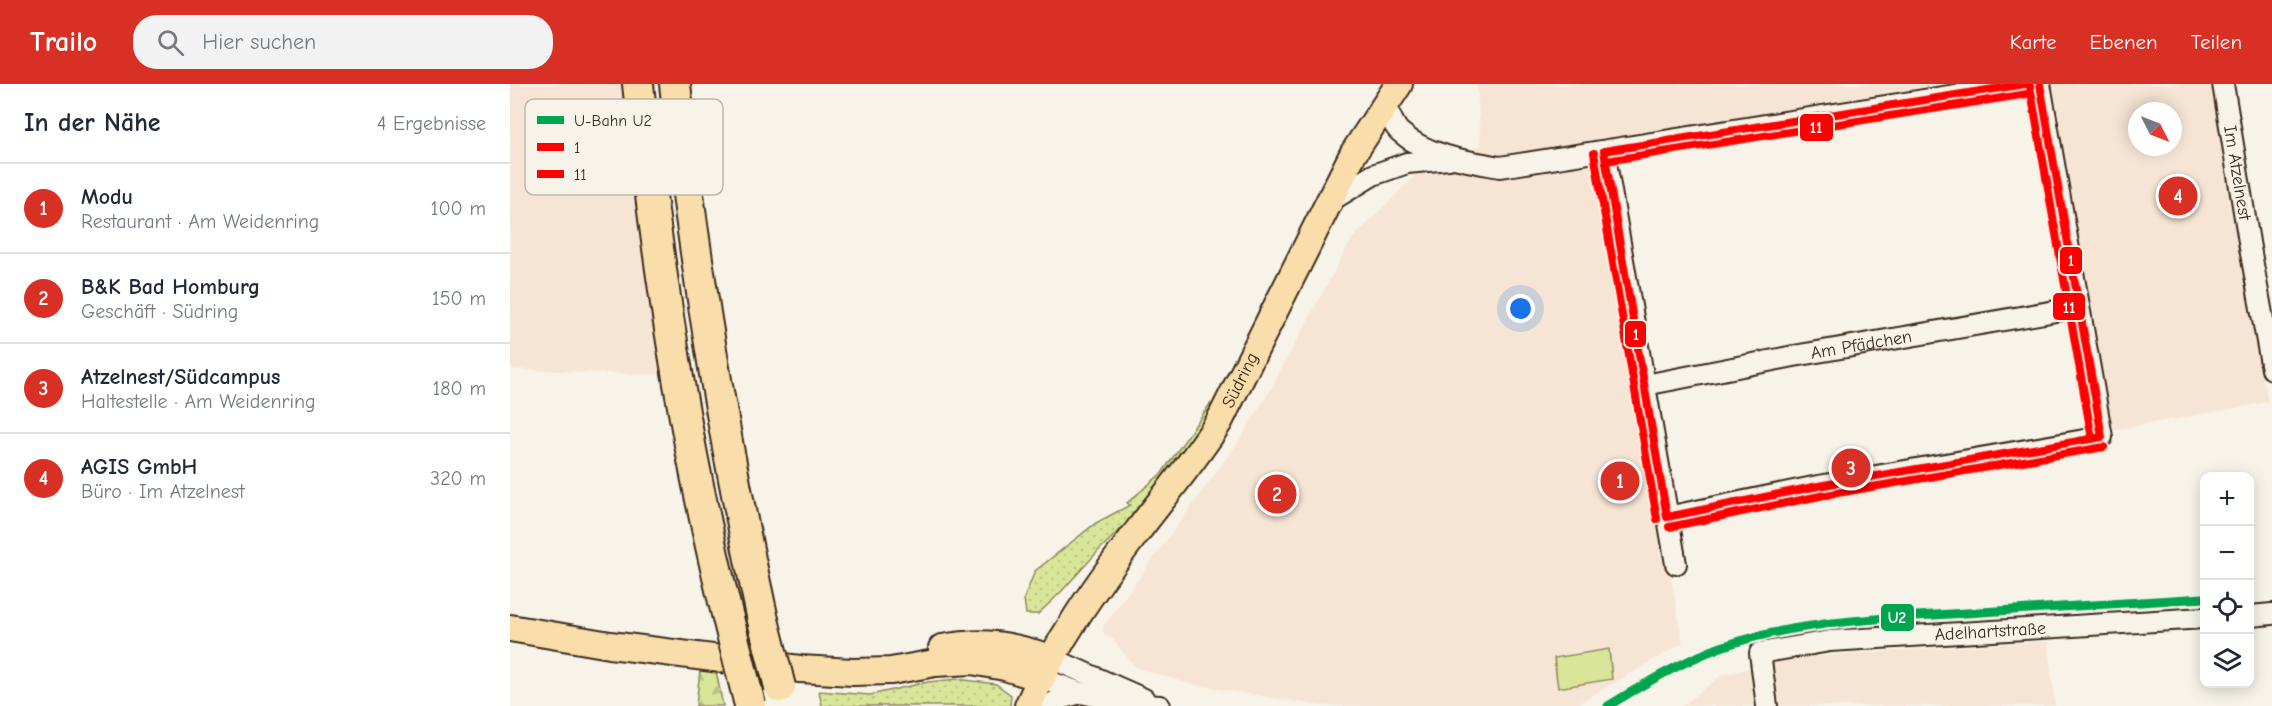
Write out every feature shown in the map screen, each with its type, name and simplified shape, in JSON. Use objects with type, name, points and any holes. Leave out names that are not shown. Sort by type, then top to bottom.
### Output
[{"type":"highway","points":[[638,84],[640,99]]},
{"type":"highway","points":[[675,84],[677,99]]},
{"type":"highway","points":[[651,195],[662,285],[683,414],[713,561],[750,706]]},
{"type":"highway","points":[[687,195],[703,311],[736,495],[782,696]]},
{"type":"main road","name":"Südring","points":[[1028,706],[1046,668],[1079,611],[1138,530],[1197,456],[1219,422],[1327,203],[1353,154],[1392,94]]},
{"type":"main road","points":[[872,671],[934,649],[974,644],[1012,646],[1047,631],[1110,554],[1138,530]]},
{"type":"main road","points":[[510,628],[610,645],[800,669],[891,671],[935,663],[972,661],[1005,667],[1046,668]]},
{"type":"main road","points":[[1012,646],[1046,668]]},
{"type":"street","points":[[1392,94],[1398,131],[1421,146],[1452,158],[1500,167],[2025,84]]},
{"type":"street","points":[[1667,517],[1845,481],[2102,437],[2040,84]]},
{"type":"street","name":"Im Atzelnest","points":[[2223,84],[2272,369]]},
{"type":"street","points":[[1604,151],[1676,564]]},
{"type":"street","points":[[1327,203],[1373,175],[1407,163],[1452,158]]},
{"type":"street","name":"Am Pfädchen","points":[[1645,385],[1794,356],[2079,307]]},
{"type":"street","points":[[2254,616],[2272,614]]},
{"type":"street","name":"Adelhartstraße","points":[[1767,706],[1760,652],[1830,641],[2200,618]]},
{"type":"street","points":[[1046,668],[1081,693],[1132,704],[1157,705]]},
{"type":"street","points":[[1046,668],[1157,705]]},
{"type":"street","points":[[1047,706],[1060,699],[1081,693]]},
{"type":"shaded area","points":[[510,84],[626,84],[628,99],[525,99],[525,195],[639,195],[660,375],[510,369]]},
{"type":"shaded area","points":[[1477,84],[1941,84],[1590,143],[1683,643],[1574,706],[1321,706],[1189,684],[1135,667],[1113,639],[1103,633],[1103,627],[1237,444],[1268,394],[1351,240],[1427,163],[1481,146]]},
{"type":"shaded area","points":[[2052,84],[2211,84],[2268,402],[2108,431]]},
{"type":"shaded area","points":[[2048,641],[2055,706],[1682,706],[1722,675],[1790,658]]},
{"type":"green space","points":[[1210,404],[1212,417],[1140,511],[1038,614],[1026,614],[1024,598],[1035,571],[1096,523],[1130,505],[1127,503],[1162,473]]},
{"type":"green space","points":[[1609,649],[1612,679],[1558,688],[1554,658]]},
{"type":"green space","points":[[700,670],[716,671],[723,706],[696,706]]},
{"type":"green space","points":[[957,679],[996,684],[1011,695],[1010,706],[822,706],[819,691],[870,695],[928,682]]},
{"type":"metro line","name":"U2","points":[[1608,706],[1692,659],[1721,647],[1776,632],[1863,620],[2200,598]]},
{"type":"transit line","name":"1","points":[[1604,151],[2025,84]]},
{"type":"transit line","name":"1","points":[[2040,84],[2102,437]]},
{"type":"transit line","name":"11","points":[[2030,86],[2092,439]]},
{"type":"transit line","name":"11","points":[[1606,161],[2027,94]]},
{"type":"transit line","name":"1","points":[[1604,151],[1667,517]]},
{"type":"transit line","name":"11","points":[[1594,153],[1657,519]]},
{"type":"transit line","name":"1","points":[[1667,517],[1818,486],[2102,437]]},
{"type":"transit line","name":"11","points":[[1669,527],[1820,496],[2104,447]]},
{"type":"place","name":"AGIS GmbH","points":[[2178,196]]},
{"type":"place","name":"Atzelnest/Südcampus","points":[[1851,468]]},
{"type":"place","name":"Modu","points":[[1620,481]]},
{"type":"place","name":"B&K Bad Homburg","points":[[1277,494]]}]
